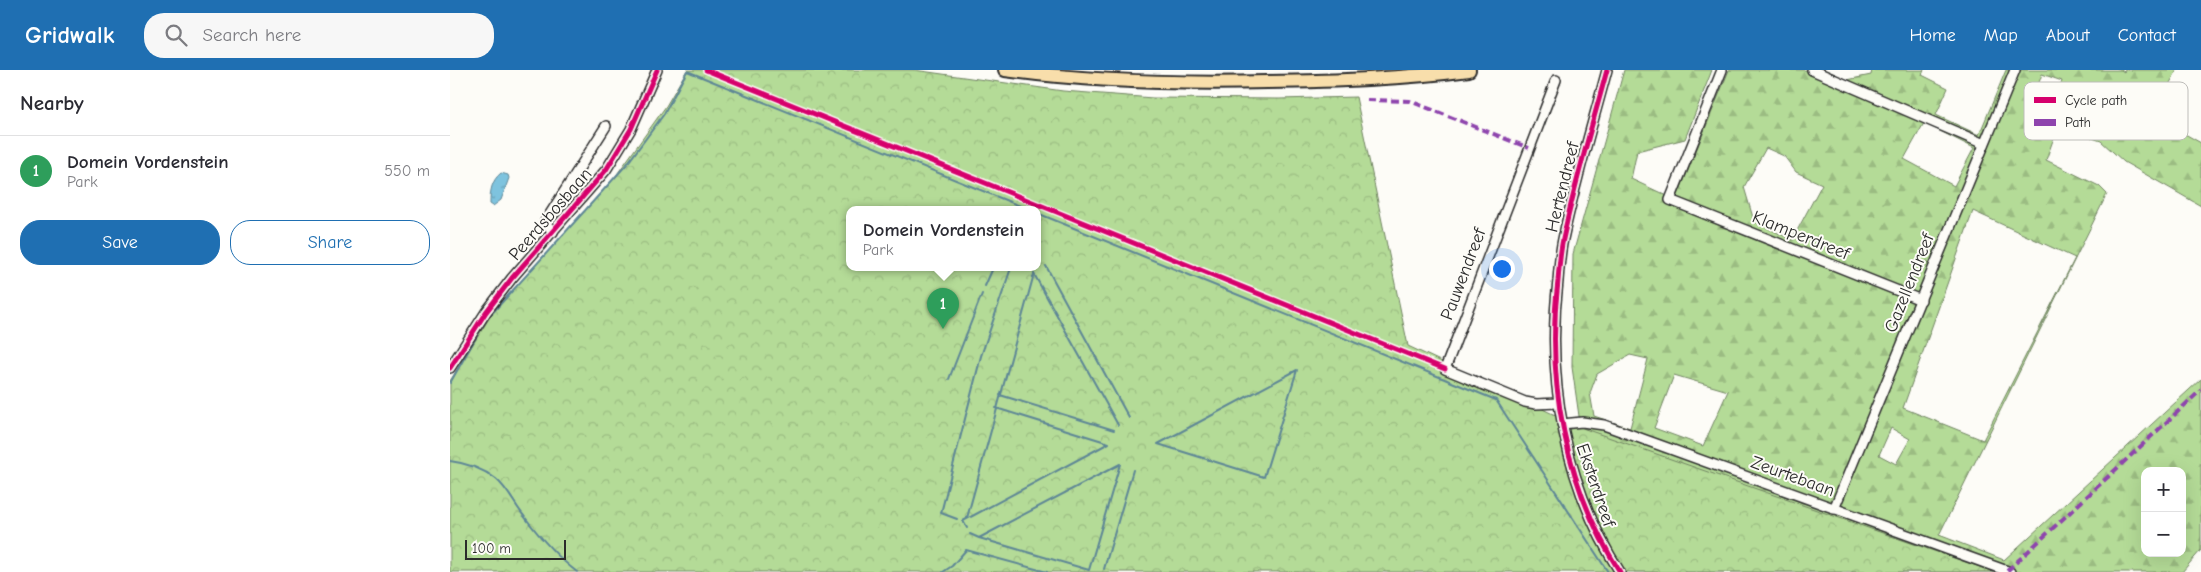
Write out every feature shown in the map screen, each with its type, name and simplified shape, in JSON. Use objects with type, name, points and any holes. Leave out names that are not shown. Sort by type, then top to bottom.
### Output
[{"type":"highway","points":[[1005,70],[1107,80],[1216,83],[1316,82],[1469,70]]},
{"type":"street","name":"Peerdsbosbaan","points":[[450,368],[486,312],[512,278],[606,170],[631,129],[658,70]]},
{"type":"street","name":"Hertendreef","points":[[1558,403],[1554,364],[1554,312],[1562,240],[1607,70]]},
{"type":"street","name":"Klamperdreef","points":[[1722,70],[1670,200],[1921,300]]},
{"type":"street","points":[[1812,70],[1984,144]]},
{"type":"street","name":"Gazellendreef","points":[[1834,509],[2015,70]]},
{"type":"street","name":"Pauwendreef","points":[[1556,80],[1445,369],[1525,402],[1536,404],[1558,403]]},
{"type":"street","points":[[553,232],[545,222],[606,126]]},
{"type":"street","name":"Eksterdreef","points":[[1558,403],[1583,501],[1604,546],[1620,572]]},
{"type":"street","name":"Zeurtebaan","points":[[1562,424],[1582,422],[1604,425],[2010,572]]},
{"type":"green space","points":[[687,70],[914,70],[1063,91],[1153,98],[1279,99],[1356,97],[1408,346],[1585,429],[1994,572],[450,572],[450,381],[493,312],[615,177],[666,106]]},
{"type":"green space","points":[[1624,70],[1712,70],[1685,139],[1637,151],[1631,179],[1676,200],[1729,70],[1826,70],[1847,80],[1871,75],[1872,70],[1924,70],[1922,75],[1948,88],[1936,115],[1979,135],[2006,70],[2121,70],[2124,72],[2125,70],[2177,70],[2171,82],[2062,82],[2042,74],[2039,82],[2024,82],[2024,140],[2053,140],[2046,160],[2099,186],[2107,194],[1939,535],[2004,560],[2201,379],[2201,550],[2182,572],[1634,572],[1589,464],[1580,423],[1572,367],[1573,254]],"holes":[[[1924,123],[1974,148],[1954,186],[1904,159]],[[1766,148],[1784,156],[1796,172],[1822,184],[1792,240],[1754,221],[1744,187]],[[1973,211],[2075,258],[1983,440],[1903,408]],[[1630,355],[1648,359],[1630,428],[1594,416],[1590,393],[1597,374]],[[1674,375],[1728,391],[1703,446],[1654,428]],[[1891,428],[1910,439],[1896,464],[1879,455]]]},
{"type":"green space","points":[[2188,136],[2201,143],[2201,206],[2124,162],[2098,140],[2188,140]]},
{"type":"water","points":[[501,173],[508,175],[509,178],[501,200],[493,206],[490,204],[490,195],[495,180]]},
{"type":"waterway","points":[[450,383],[486,320],[627,164],[664,114],[687,71],[1020,206]]},
{"type":"waterway","points":[[1041,215],[1496,400],[1608,572]]},
{"type":"waterway","points":[[1046,266],[1129,418]]},
{"type":"waterway","points":[[985,286],[992,271]]},
{"type":"waterway","points":[[957,519],[941,513],[981,356],[1010,271]]},
{"type":"waterway","points":[[1034,274],[1118,425]]},
{"type":"waterway","points":[[967,518],[1034,274]]},
{"type":"waterway","points":[[949,379],[982,294]]},
{"type":"waterway","points":[[1297,370],[1264,477],[1158,444],[1297,370]]},
{"type":"waterway","points":[[1000,395],[1114,430]]},
{"type":"waterway","points":[[967,528],[963,521],[1109,443],[996,408]]},
{"type":"waterway","points":[[450,461],[474,467],[496,479],[542,539],[562,560],[577,572]]},
{"type":"waterway","points":[[970,534],[979,538],[1089,570],[1120,464],[979,538]]},
{"type":"waterway","points":[[1104,569],[1133,470]]},
{"type":"waterway","points":[[943,572],[952,566],[966,550],[1047,572]]},
{"type":"marked path","points":[[1367,100],[1410,101],[1529,148]]},
{"type":"marked path","points":[[2007,571],[2201,390]]},
{"type":"cycle path","points":[[450,368],[486,312],[512,278],[606,170],[631,129],[657,70]]},
{"type":"cycle path","points":[[706,70],[1445,369]]},
{"type":"cycle path","points":[[1607,70],[1578,175],[1562,244],[1555,319],[1555,357],[1564,432],[1573,468],[1585,504],[1601,539],[1620,572]]},
{"type":"place","name":"Domein Vordenstein","points":[[943,329]]}]
